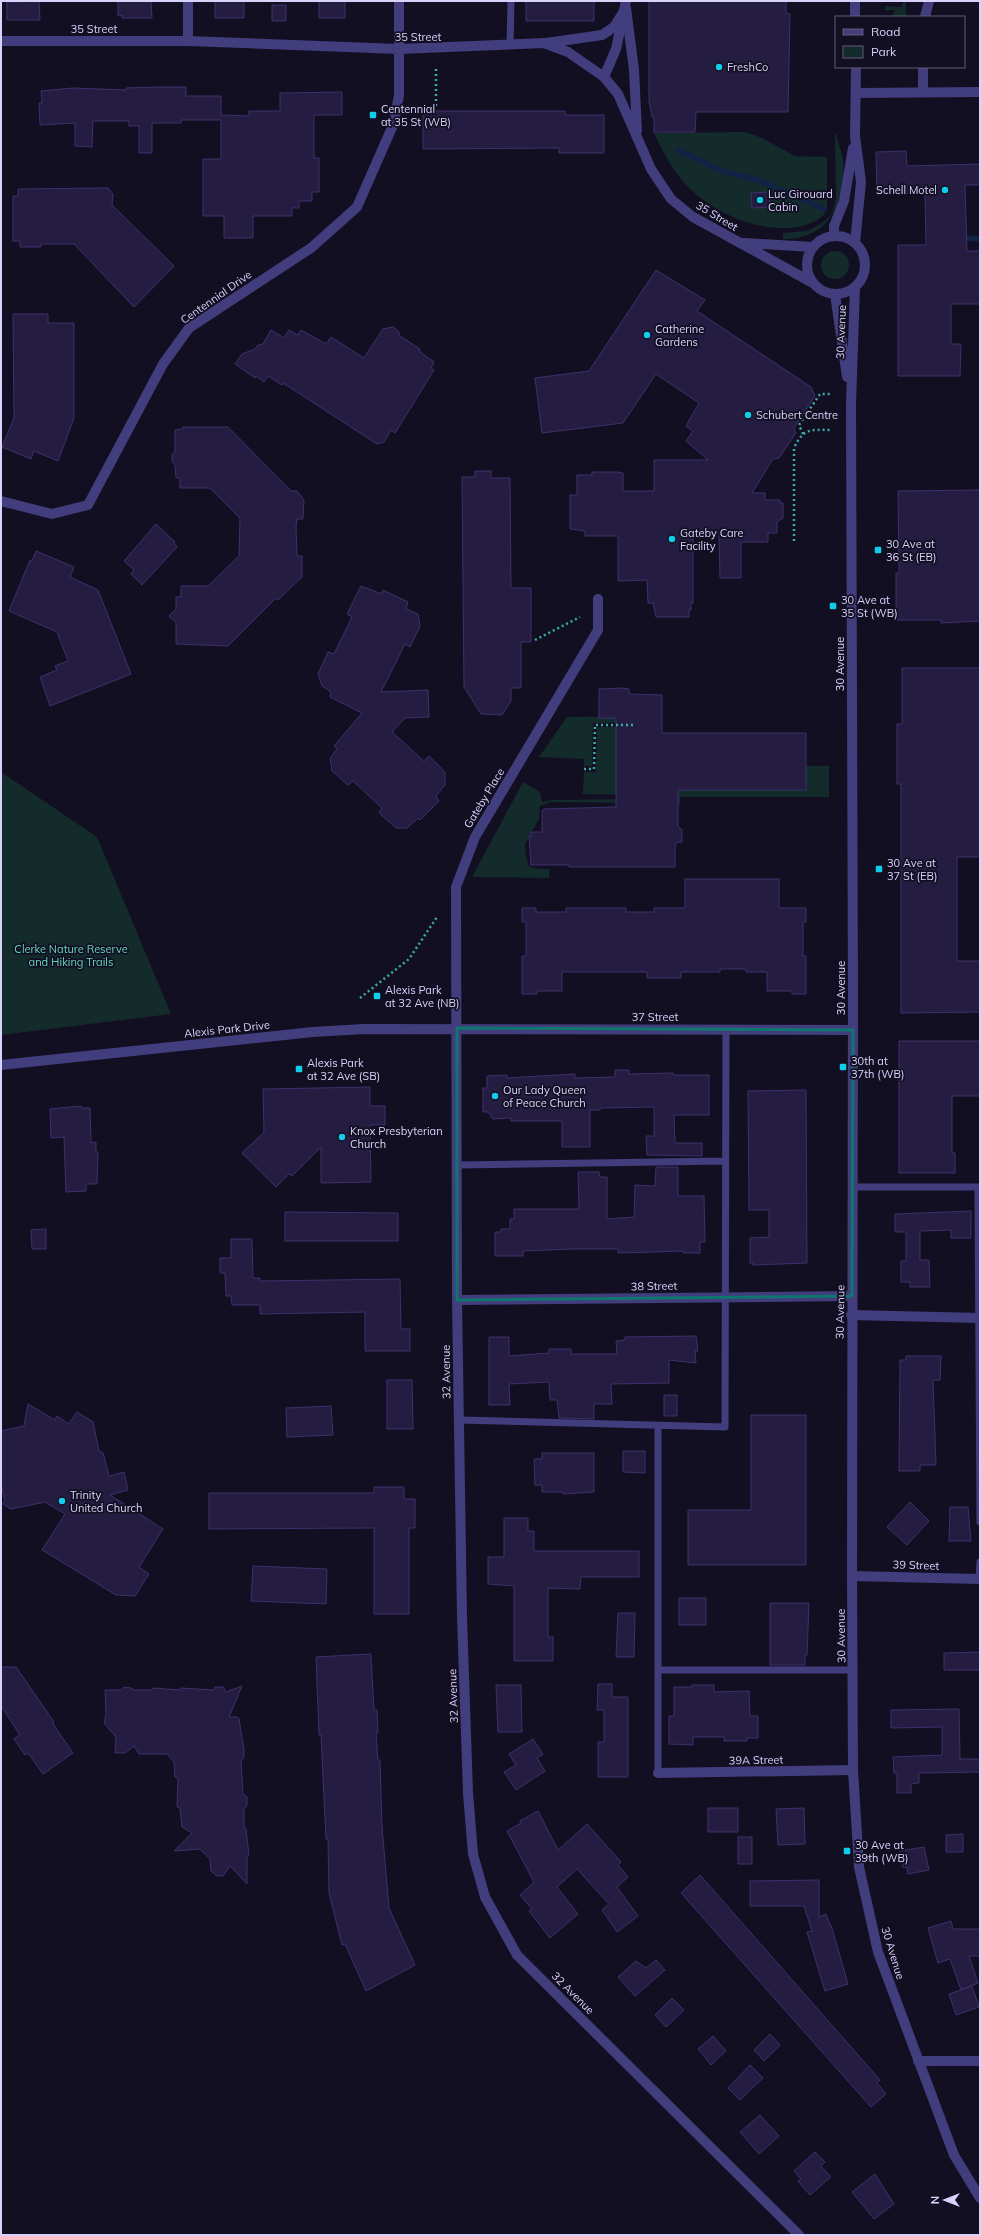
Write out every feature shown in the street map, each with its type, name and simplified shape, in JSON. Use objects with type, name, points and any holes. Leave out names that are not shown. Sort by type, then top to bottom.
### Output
[{"type":"street","points":[[188,1],[188,41]]},
{"type":"street","points":[[399,1],[399,49]]},
{"type":"street","points":[[855,1],[855,16]]},
{"type":"street","points":[[925,16],[929,1]]},
{"type":"street","points":[[544,43],[602,35],[614,27],[626,4]]},
{"type":"street","points":[[604,77],[616,49],[626,4]]},
{"type":"street","points":[[626,4],[634,70],[637,137]]},
{"type":"street","name":"35 Street","points":[[1,41],[188,41],[399,49],[544,43],[568,52],[604,77],[618,94],[651,169],[671,199],[693,217],[813,283]]},
{"type":"street","name":"Centennial Drive","points":[[1,501],[52,514],[88,505],[164,364],[189,328],[311,248],[357,207],[394,123],[399,95],[399,49]]},
{"type":"street","points":[[834,236],[834,226],[844,201],[855,136],[856,68]]},
{"type":"street","points":[[923,68],[923,92]]},
{"type":"street","points":[[856,93],[980,92]]},
{"type":"street","points":[[855,136],[861,182],[855,243]]},
{"type":"street","points":[[834,236],[846,238],[855,243],[864,257],[865,267],[861,279],[855,287],[849,291],[835,294],[821,290],[813,283],[807,271],[808,257],[812,247],[820,240],[834,236]]},
{"type":"street","name":"35 Street","points":[[740,243],[812,247]]},
{"type":"street","name":"30 Avenue","points":[[855,287],[850,403],[853,1030],[851,1315],[854,1770],[861,1874],[878,1952],[954,2155],[980,2198]]},
{"type":"street","name":"30 Avenue","points":[[835,294],[850,403]]},
{"type":"street","name":"Gateby Place","points":[[457,1028],[456,887],[475,837],[598,630],[598,599]]},
{"type":"street","name":"37 Street","points":[[457,1028],[853,1030]]},
{"type":"street","name":"Alexis Park Drive","points":[[1,1065],[313,1032],[457,1028]]},
{"type":"street","name":"32 Avenue","points":[[457,1028],[457,1300],[462,1616],[468,1793],[473,1854],[485,1897],[517,1955],[799,2235]]},
{"type":"street","name":"38 Street","points":[[457,1300],[852,1296]]},
{"type":"street","points":[[851,1315],[980,1318]]},
{"type":"street","name":"39 Street","points":[[852,1576],[980,1579]]},
{"type":"street","name":"39A Street","points":[[658,1773],[854,1770]]},
{"type":"street","points":[[918,2061],[980,2061]]},
{"type":"lane","points":[[510,45],[511,1]]},
{"type":"lane","points":[[459,1420],[725,1427],[724,1161],[726,1030]]},
{"type":"lane","points":[[457,1165],[724,1161]]},
{"type":"lane","points":[[853,1187],[979,1187],[980,1522]]},
{"type":"lane","points":[[658,1426],[658,1773]]},
{"type":"lane","points":[[980,1562],[980,1579]]},
{"type":"lane","points":[[658,1670],[854,1670]]},
{"type":"path","points":[[436,69],[436,109]]},
{"type":"path","points":[[803,434],[799,425],[820,394],[832,394]]},
{"type":"path","points":[[794,541],[794,448],[807,430],[832,430]]},
{"type":"path","points":[[535,640],[580,618]]},
{"type":"path","points":[[584,769],[594,769],[595,725],[634,725]]},
{"type":"path","points":[[360,998],[409,959],[437,917]]},
{"type":"highlighted area","points":[[457,1028],[853,1030],[852,1296],[457,1300]]},
{"type":"green space","points":[[904,1],[906,1],[906,16],[892,16],[895,10],[885,10],[885,6],[901,7]]},
{"type":"green space","points":[[745,132],[762,138],[795,156],[827,157],[827,207],[820,218],[811,223],[794,227],[765,227],[735,218],[721,211],[697,195],[683,181],[667,158],[654,133]]},
{"type":"green space","points":[[835,135],[837,135],[843,159],[843,174],[842,189],[838,203],[832,215],[824,225],[813,233],[799,238],[783,239],[783,233],[807,231],[821,224],[832,214],[836,199]]},
{"type":"green space","points":[[835,251],[845,255],[849,265],[845,275],[835,279],[825,275],[821,265],[825,255]]},
{"type":"green space","points":[[661,716],[661,722],[593,723],[592,766],[584,766],[584,759],[539,757],[567,717]]},
{"type":"green space","points":[[597,727],[616,727],[616,790],[806,790],[806,766],[829,766],[829,797],[680,797],[680,805],[671,805],[671,803],[550,802],[540,806],[539,819],[525,844],[526,857],[529,866],[534,868],[549,869],[549,878],[472,877],[523,782],[540,792],[542,802],[553,800],[632,799],[632,795],[583,794],[584,772],[596,772]]},
{"type":"green space","name":"Clerke Nature Reserve and Hiking Trails","points":[[1,772],[97,837],[171,1014],[1,1035]]},
{"type":"building","points":[[39,1],[40,20],[7,20],[7,2]]},
{"type":"building","points":[[118,1],[151,1],[152,18],[122,18],[122,15],[118,16]]},
{"type":"building","points":[[215,1],[244,1],[244,18],[215,18]]},
{"type":"building","points":[[319,1],[345,1],[345,18],[319,18]]},
{"type":"building","points":[[526,1],[594,1],[594,21],[526,21]]},
{"type":"building","name":"FreshCo","points":[[649,1],[786,1],[786,13],[790,14],[788,112],[696,112],[695,132],[654,132],[654,117],[652,117],[649,101]]},
{"type":"building","points":[[272,5],[286,5],[286,21],[272,21]]},
{"type":"building","points":[[186,87],[186,96],[221,96],[221,115],[249,116],[249,111],[280,111],[280,93],[342,92],[342,115],[314,115],[314,158],[319,158],[319,192],[312,192],[312,201],[299,201],[299,208],[292,208],[292,216],[253,216],[253,238],[224,238],[224,216],[203,216],[203,159],[221,159],[221,120],[181,120],[181,123],[152,123],[152,153],[139,153],[139,126],[129,126],[129,121],[93,121],[92,147],[75,146],[75,123],[40,125],[39,103],[42,103],[41,91],[73,88],[126,90],[126,88]]},
{"type":"building","points":[[423,111],[565,111],[565,115],[604,115],[604,153],[559,153],[559,148],[423,149]]},
{"type":"building","points":[[906,151],[907,166],[980,164],[980,185],[965,185],[967,251],[980,251],[980,304],[951,304],[951,344],[961,344],[960,376],[898,376],[898,245],[926,245],[925,193],[877,194],[876,152]]},
{"type":"building","points":[[108,188],[113,194],[112,205],[174,266],[134,307],[74,244],[41,244],[41,247],[20,247],[20,241],[13,241],[13,196],[18,196],[18,189]]},
{"type":"building","name":"Luc Girouard Cabin","points":[[769,192],[770,207],[752,208],[751,193]]},
{"type":"building","points":[[656,270],[705,300],[697,311],[811,387],[815,396],[794,428],[796,433],[779,458],[773,459],[752,493],[765,493],[765,500],[780,500],[780,503],[783,503],[783,518],[777,522],[777,533],[768,533],[768,542],[741,542],[741,578],[720,578],[719,533],[693,534],[693,603],[691,603],[691,610],[689,610],[689,617],[656,617],[653,603],[648,603],[647,580],[618,581],[618,536],[585,536],[585,531],[570,529],[570,495],[577,495],[577,475],[592,475],[592,472],[623,473],[623,491],[654,491],[654,460],[708,460],[686,441],[693,431],[686,426],[699,403],[656,374],[623,423],[542,433],[535,378],[589,371]]},
{"type":"building","points":[[13,314],[48,314],[48,323],[74,323],[74,418],[58,461],[34,451],[31,459],[2,447],[14,418]]},
{"type":"building","points":[[393,327],[398,331],[400,336],[420,349],[419,351],[434,362],[431,368],[434,370],[395,433],[391,430],[384,442],[377,444],[283,383],[282,385],[268,376],[264,382],[256,376],[255,378],[235,364],[242,354],[255,349],[258,345],[263,344],[271,330],[284,338],[289,330],[298,335],[301,330],[326,344],[331,337],[364,358],[383,329]]},
{"type":"building","points":[[183,427],[228,427],[291,491],[297,491],[304,500],[303,519],[297,519],[296,527],[297,556],[302,556],[302,577],[278,600],[276,598],[228,646],[176,644],[176,622],[169,616],[176,609],[176,597],[181,597],[181,586],[208,586],[239,556],[240,518],[210,488],[180,488],[180,478],[176,478],[175,465],[172,461],[172,455],[175,451],[175,430],[183,429]]},
{"type":"building","points":[[475,471],[491,471],[491,478],[510,478],[511,588],[531,588],[531,642],[521,642],[521,688],[511,688],[511,701],[502,715],[481,714],[464,687],[462,477],[475,477]]},
{"type":"building","points":[[980,490],[980,621],[941,623],[941,620],[896,620],[896,573],[899,573],[898,491]]},
{"type":"building","points":[[156,524],[175,542],[174,543],[177,547],[142,585],[131,574],[134,570],[124,561]]},
{"type":"building","points":[[36,551],[74,567],[70,577],[98,590],[131,674],[50,706],[40,677],[57,670],[55,666],[68,661],[57,632],[9,611],[30,560],[32,561]]},
{"type":"building","points":[[361,586],[382,594],[383,590],[408,602],[406,609],[418,614],[420,626],[410,647],[405,644],[381,692],[428,690],[429,717],[405,718],[392,732],[424,761],[429,756],[445,772],[445,785],[436,796],[439,801],[420,820],[418,818],[407,828],[396,828],[379,813],[382,808],[353,781],[348,785],[332,771],[330,758],[337,749],[334,746],[362,713],[330,697],[331,692],[322,686],[318,674],[328,652],[334,654],[352,617],[347,614]]},
{"type":"building","points":[[902,668],[980,668],[980,857],[957,857],[957,961],[980,961],[980,1012],[901,1013],[901,784],[897,784],[897,724],[902,724]]},
{"type":"building","points":[[599,689],[629,689],[629,694],[662,695],[662,733],[806,733],[806,790],[678,790],[678,826],[682,830],[682,842],[677,842],[675,847],[675,867],[569,867],[569,865],[531,865],[529,836],[531,836],[531,832],[542,832],[542,811],[544,809],[616,807],[616,718],[599,718]]},
{"type":"building","points":[[685,879],[779,879],[779,908],[806,908],[806,922],[803,922],[803,956],[806,956],[806,994],[792,994],[792,991],[767,991],[767,972],[746,972],[746,969],[720,969],[720,972],[681,972],[681,978],[647,978],[647,972],[562,972],[562,991],[537,991],[537,994],[522,994],[522,956],[526,956],[526,922],[522,922],[522,908],[536,908],[536,912],[566,912],[566,908],[626,908],[626,912],[654,912],[654,908],[685,908]]},
{"type":"building","points":[[899,1041],[980,1041],[980,1096],[952,1096],[952,1153],[955,1153],[955,1173],[899,1173]]},
{"type":"building","points":[[615,1070],[629,1070],[629,1074],[673,1073],[673,1075],[709,1075],[709,1115],[674,1115],[675,1143],[702,1143],[702,1156],[647,1155],[646,1136],[654,1136],[654,1107],[600,1108],[600,1110],[590,1110],[590,1147],[562,1147],[562,1121],[511,1121],[511,1118],[493,1119],[488,1112],[483,1112],[483,1088],[487,1088],[487,1076],[507,1075],[507,1078],[575,1074],[575,1078],[615,1077]]},
{"type":"building","name":"Knox Presbyterian Church","points":[[370,1087],[370,1106],[385,1106],[385,1125],[370,1125],[371,1182],[321,1183],[321,1147],[292,1176],[289,1174],[276,1187],[242,1153],[264,1132],[263,1089]]},
{"type":"building","points":[[806,1090],[807,1263],[753,1265],[753,1263],[750,1263],[750,1238],[769,1237],[769,1210],[749,1210],[748,1091]]},
{"type":"building","points":[[81,1106],[81,1108],[90,1108],[91,1143],[96,1142],[96,1152],[98,1152],[97,1184],[86,1184],[86,1191],[66,1192],[64,1137],[51,1138],[50,1109]]},
{"type":"building","points":[[656,1167],[678,1167],[678,1196],[704,1196],[705,1242],[700,1242],[700,1253],[683,1253],[683,1251],[618,1253],[618,1249],[572,1249],[523,1251],[523,1256],[495,1256],[495,1232],[501,1232],[501,1229],[510,1229],[510,1219],[514,1219],[514,1209],[579,1209],[578,1172],[599,1172],[600,1177],[607,1177],[607,1219],[634,1217],[635,1185],[655,1186]]},
{"type":"building","points":[[971,1211],[971,1238],[951,1238],[951,1230],[920,1231],[920,1260],[929,1260],[930,1287],[910,1287],[910,1282],[901,1282],[901,1261],[906,1261],[906,1232],[895,1232],[895,1214]]},
{"type":"building","points":[[285,1212],[398,1213],[398,1241],[285,1241]]},
{"type":"building","points":[[46,1229],[46,1249],[32,1249],[31,1230]]},
{"type":"building","points":[[231,1239],[252,1239],[253,1278],[260,1278],[260,1281],[400,1279],[401,1329],[410,1329],[410,1351],[365,1351],[365,1312],[260,1314],[260,1305],[232,1305],[231,1296],[226,1296],[225,1273],[220,1273],[220,1258],[231,1258]]},
{"type":"building","points":[[696,1336],[698,1351],[695,1351],[696,1363],[669,1360],[669,1383],[611,1384],[612,1404],[594,1404],[594,1419],[559,1418],[557,1400],[550,1400],[549,1382],[509,1384],[510,1405],[489,1405],[489,1337],[509,1337],[509,1356],[549,1353],[549,1349],[571,1349],[571,1354],[617,1354],[616,1341],[625,1340],[625,1337]]},
{"type":"building","points":[[906,1356],[941,1356],[940,1380],[933,1380],[936,1465],[920,1465],[920,1471],[899,1471],[900,1360],[906,1360]]},
{"type":"building","points":[[387,1380],[412,1380],[413,1429],[387,1429]]},
{"type":"building","points":[[664,1395],[677,1395],[677,1416],[664,1416]]},
{"type":"building","name":"Trinity United Church","points":[[28,1404],[55,1420],[57,1416],[69,1424],[77,1412],[93,1422],[99,1451],[103,1453],[109,1476],[124,1472],[128,1490],[110,1495],[163,1529],[139,1567],[149,1574],[135,1596],[116,1595],[42,1550],[65,1514],[45,1502],[11,1509],[3,1504],[5,1500],[1,1486],[1,1431],[24,1426]]},
{"type":"building","points":[[331,1406],[333,1435],[287,1437],[286,1408]]},
{"type":"building","points":[[751,1415],[806,1415],[806,1565],[688,1565],[688,1510],[751,1510]]},
{"type":"building","points":[[623,1451],[645,1451],[645,1473],[623,1472]]},
{"type":"building","points":[[542,1453],[594,1453],[594,1492],[563,1494],[563,1492],[542,1492],[542,1485],[535,1485],[534,1459],[542,1459]]},
{"type":"building","points":[[374,1487],[404,1487],[404,1499],[415,1499],[415,1528],[409,1528],[409,1614],[374,1614],[374,1528],[209,1529],[209,1493],[374,1493]]},
{"type":"building","points":[[910,1502],[929,1521],[907,1545],[887,1527]]},
{"type":"building","points":[[950,1507],[968,1507],[971,1541],[949,1541]]},
{"type":"building","points":[[504,1518],[528,1518],[528,1531],[534,1531],[534,1551],[639,1551],[639,1577],[581,1577],[580,1589],[548,1588],[548,1637],[553,1637],[553,1661],[514,1661],[514,1586],[488,1584],[488,1557],[504,1557]]},
{"type":"building","points":[[253,1566],[327,1569],[326,1604],[251,1601]]},
{"type":"building","points":[[679,1598],[706,1598],[706,1625],[679,1625]]},
{"type":"building","points":[[770,1603],[809,1603],[807,1655],[805,1655],[805,1665],[770,1665]]},
{"type":"building","points":[[618,1613],[635,1613],[634,1657],[616,1657]]},
{"type":"building","points":[[980,1652],[980,1670],[944,1670],[944,1653]]},
{"type":"building","points":[[370,1654],[374,1710],[377,1710],[378,1733],[376,1733],[378,1760],[380,1760],[382,1826],[389,1908],[415,1965],[366,1991],[345,1944],[342,1945],[329,1893],[328,1839],[326,1839],[321,1735],[319,1735],[316,1657]]},
{"type":"building","points":[[1,1667],[16,1667],[54,1722],[53,1724],[73,1753],[43,1774],[28,1753],[25,1755],[14,1739],[20,1735],[1,1706]]},
{"type":"building","points":[[598,1684],[612,1684],[612,1697],[628,1697],[628,1777],[598,1777],[598,1742],[604,1742],[604,1710],[597,1710]]},
{"type":"building","points":[[496,1685],[521,1685],[522,1732],[498,1732]]},
{"type":"building","points":[[692,1685],[714,1685],[714,1692],[749,1691],[750,1716],[758,1716],[758,1738],[747,1738],[747,1741],[724,1741],[724,1737],[693,1737],[693,1745],[669,1744],[669,1716],[674,1716],[674,1687],[692,1687]]},
{"type":"building","points":[[242,1686],[229,1717],[237,1717],[239,1719],[244,1750],[244,1757],[241,1761],[243,1794],[247,1797],[247,1805],[244,1809],[244,1828],[246,1829],[249,1855],[247,1858],[247,1884],[230,1866],[223,1876],[217,1876],[211,1871],[210,1859],[200,1849],[174,1851],[192,1833],[182,1827],[180,1808],[177,1807],[178,1778],[175,1777],[174,1762],[167,1754],[139,1754],[134,1746],[125,1753],[115,1753],[116,1737],[104,1723],[106,1714],[105,1690],[121,1690],[124,1687],[134,1690],[151,1690],[153,1688],[180,1690],[181,1688],[214,1690],[215,1687],[223,1687],[226,1692]]},
{"type":"building","points":[[959,1709],[960,1759],[980,1759],[980,1772],[919,1773],[919,1783],[911,1784],[911,1793],[897,1793],[897,1773],[894,1773],[893,1757],[942,1755],[942,1727],[891,1728],[891,1710]]},
{"type":"building","points":[[533,1739],[543,1754],[537,1758],[545,1771],[516,1790],[504,1772],[516,1765],[509,1754]]},
{"type":"building","points":[[708,1808],[738,1808],[738,1832],[708,1832]]},
{"type":"building","points":[[804,1808],[805,1844],[778,1845],[776,1809]]},
{"type":"building","points":[[538,1811],[558,1850],[587,1824],[621,1862],[618,1865],[628,1877],[617,1887],[638,1916],[617,1932],[602,1910],[609,1904],[577,1869],[557,1887],[578,1914],[550,1938],[529,1911],[532,1909],[520,1895],[534,1882],[507,1831],[521,1823],[520,1821]]},
{"type":"building","points":[[963,1834],[963,1852],[946,1852],[946,1835]]},
{"type":"building","points":[[738,1837],[752,1837],[752,1864],[738,1864]]},
{"type":"building","points":[[924,1847],[929,1870],[908,1874],[907,1867],[903,1867],[900,1851]]},
{"type":"building","points":[[700,1875],[880,2080],[877,2083],[886,2094],[871,2107],[681,1893]]},
{"type":"building","points":[[819,1880],[819,1917],[826,1914],[831,1925],[848,1984],[825,1991],[807,1932],[812,1931],[804,1906],[750,1906],[750,1881]]},
{"type":"building","points":[[951,1921],[953,1929],[980,1929],[980,1956],[969,1956],[978,1983],[961,1990],[950,1959],[938,1963],[928,1928]]},
{"type":"building","points":[[656,1960],[665,1970],[635,1996],[618,1977],[636,1961],[646,1968]]},
{"type":"building","points":[[972,1986],[979,2007],[956,2015],[949,1994]]},
{"type":"building","points":[[672,1998],[684,2010],[666,2027],[655,2015]]},
{"type":"building","points":[[770,2034],[780,2045],[764,2061],[754,2050]]},
{"type":"building","points":[[713,2036],[726,2051],[711,2065],[698,2049]]},
{"type":"building","points":[[750,2065],[763,2078],[740,2100],[728,2088]]},
{"type":"building","points":[[760,2115],[779,2136],[759,2154],[740,2132]]},
{"type":"building","points":[[815,2152],[825,2162],[821,2166],[831,2177],[810,2195],[798,2181],[801,2179],[794,2171]]},
{"type":"building","points":[[875,2174],[894,2204],[874,2219],[852,2192]]},
{"type":"waterway","points":[[678,150],[722,171],[758,180],[824,209]]},
{"type":"waterway","points":[[961,238],[980,239]]},
{"type":"place","name":"FreshCo","points":[[719,67]]},
{"type":"place","name":"Centennial at 35 St (WB)","points":[[373,115]]},
{"type":"place","name":"Schell Motel","points":[[945,190]]},
{"type":"place","name":"Luc Girouard Cabin","points":[[760,200]]},
{"type":"place","name":"Catherine Gardens","points":[[647,335]]},
{"type":"place","name":"Schubert Centre","points":[[748,415]]},
{"type":"place","name":"Gateby Care Facility","points":[[672,539]]},
{"type":"place","name":"30 Ave at 36 St (EB)","points":[[878,550]]},
{"type":"place","name":"30 Ave at 35 St (WB)","points":[[833,606]]},
{"type":"place","name":"30 Ave at 37 St (EB)","points":[[879,869]]},
{"type":"place","name":"Alexis Park at 32 Ave (NB)","points":[[377,996]]},
{"type":"place","name":"30th at 37th (WB)","points":[[843,1067]]},
{"type":"place","name":"Alexis Park at 32 Ave (SB)","points":[[299,1069]]},
{"type":"place","name":"Our Lady Queen of Peace Church","points":[[495,1096]]},
{"type":"place","name":"Knox Presbyterian Church","points":[[342,1137]]},
{"type":"place","name":"Trinity United Church","points":[[62,1501]]},
{"type":"place","name":"30 Ave at 39th (WB)","points":[[847,1851]]}]
